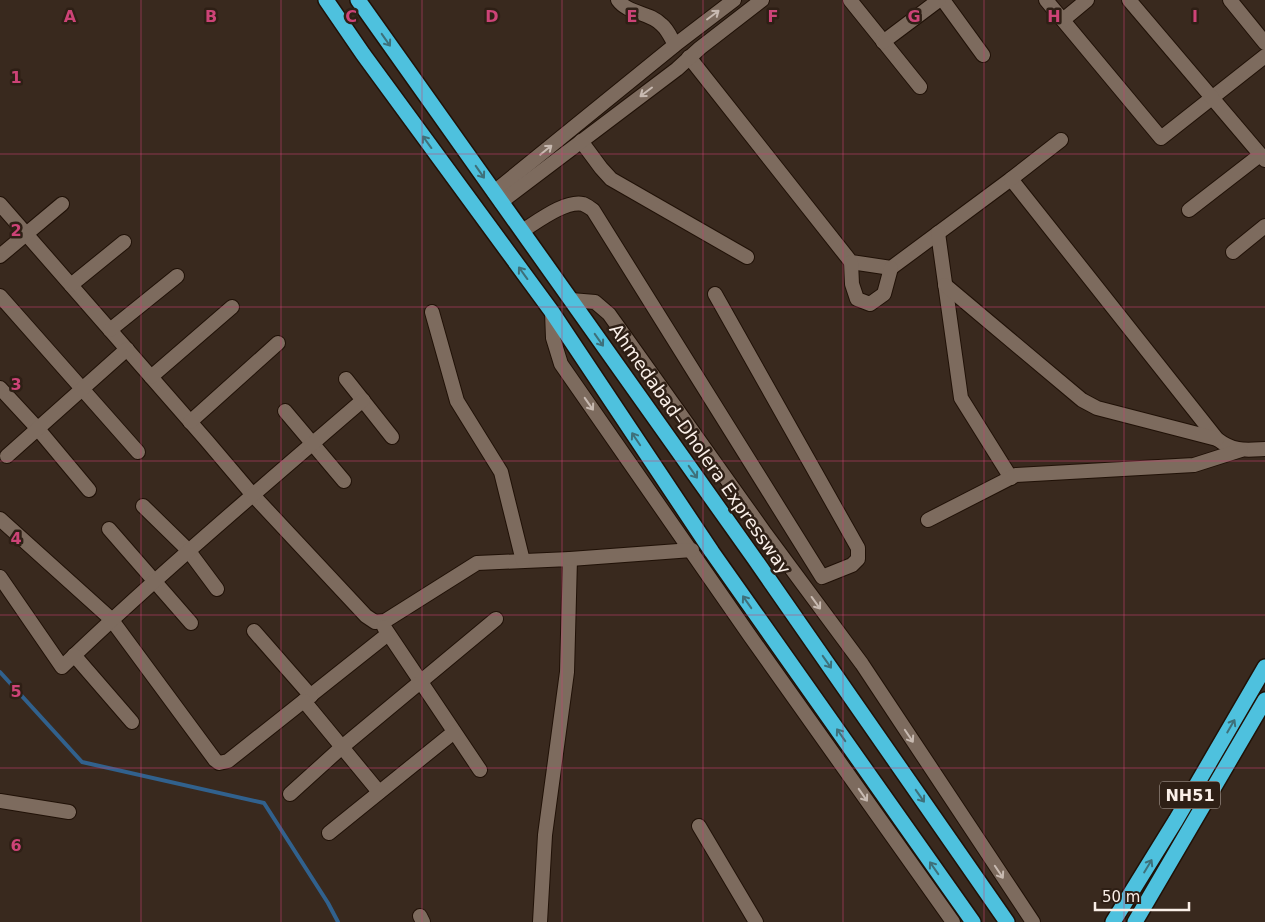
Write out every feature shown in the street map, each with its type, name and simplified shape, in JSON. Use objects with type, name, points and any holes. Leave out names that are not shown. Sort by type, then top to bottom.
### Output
[{"type":"highway","points":[[326,0],[363,54],[552,312],[712,552],[972,922]]},
{"type":"highway","name":"Ahmedabad–Dholera Expressway","points":[[358,0],[754,558],[1007,922]]},
{"type":"highway","name":"NH51","points":[[1113,922],[1176,820],[1265,667]]},
{"type":"highway","name":"NH51","points":[[1134,922],[1265,700]]},
{"type":"street","points":[[618,0],[627,8],[662,24],[677,69]]},
{"type":"street","points":[[498,197],[669,49],[734,0]]},
{"type":"street","points":[[498,197],[581,141],[677,69],[762,0]]},
{"type":"street","points":[[883,42],[941,0],[983,55]]},
{"type":"street","points":[[1046,0],[1161,138],[1265,56]]},
{"type":"street","points":[[1063,20],[1087,0]]},
{"type":"street","points":[[1129,0],[1211,98],[1262,153],[1189,210]]},
{"type":"street","points":[[1230,0],[1265,43]]},
{"type":"street","points":[[856,2],[883,42],[920,87]]},
{"type":"street","points":[[688,34],[695,53],[851,262],[852,284],[857,299],[870,304],[884,294],[891,268],[1061,140]]},
{"type":"street","points":[[581,141],[611,179],[747,257]]},
{"type":"street","points":[[1011,179],[1217,439],[1228,447],[1242,450],[1265,449]]},
{"type":"street","points":[[0,204],[252,494],[366,616],[375,622],[384,621],[477,563],[692,550]]},
{"type":"street","points":[[0,256],[62,204]]},
{"type":"street","points":[[522,231],[557,210],[571,204],[583,204],[593,210],[822,577]]},
{"type":"street","points":[[1234,252],[1265,226]]},
{"type":"street","points":[[938,233],[961,398],[1010,478]]},
{"type":"street","points":[[71,285],[124,242]]},
{"type":"street","points":[[851,262],[891,268]]},
{"type":"street","points":[[110,330],[177,276]]},
{"type":"street","points":[[945,285],[1082,400],[1097,408],[1217,439]]},
{"type":"street","points":[[715,294],[858,548],[858,559],[852,565],[822,577],[805,587]]},
{"type":"street","points":[[0,296],[138,452]]},
{"type":"street","points":[[571,300],[595,302],[609,314],[862,664],[1033,922]]},
{"type":"street","points":[[151,377],[232,307]]},
{"type":"street","points":[[432,312],[457,401],[501,472],[523,561]]},
{"type":"street","points":[[552,312],[553,338],[561,364],[750,636],[953,922]]},
{"type":"street","points":[[190,422],[278,343]]},
{"type":"street","points":[[7,456],[127,348]]},
{"type":"street","points":[[346,379],[392,437]]},
{"type":"street","points":[[0,388],[38,429],[89,490]]},
{"type":"street","points":[[0,577],[62,667],[111,619],[188,550],[363,400]]},
{"type":"street","points":[[285,411],[344,481]]},
{"type":"street","points":[[928,520],[1010,478],[1022,474],[1194,465],[1242,450]]},
{"type":"street","points":[[143,506],[188,550],[217,590]]},
{"type":"street","points":[[0,519],[111,619],[219,763],[228,761],[388,634]]},
{"type":"street","points":[[109,529],[191,623]]},
{"type":"street","points":[[540,922],[545,835],[567,672],[570,558]]},
{"type":"street","points":[[290,794],[342,747],[496,619]]},
{"type":"street","points":[[380,622],[480,770]]},
{"type":"street","points":[[254,631],[307,698],[342,747],[379,792]]},
{"type":"street","points":[[74,656],[132,722]]},
{"type":"street","points":[[329,833],[454,732]]},
{"type":"street","points":[[0,801],[69,812]]},
{"type":"street","points":[[698,826],[756,922]]},
{"type":"waterway","points":[[0,672],[82,762],[264,803],[328,903],[338,922]]}]
